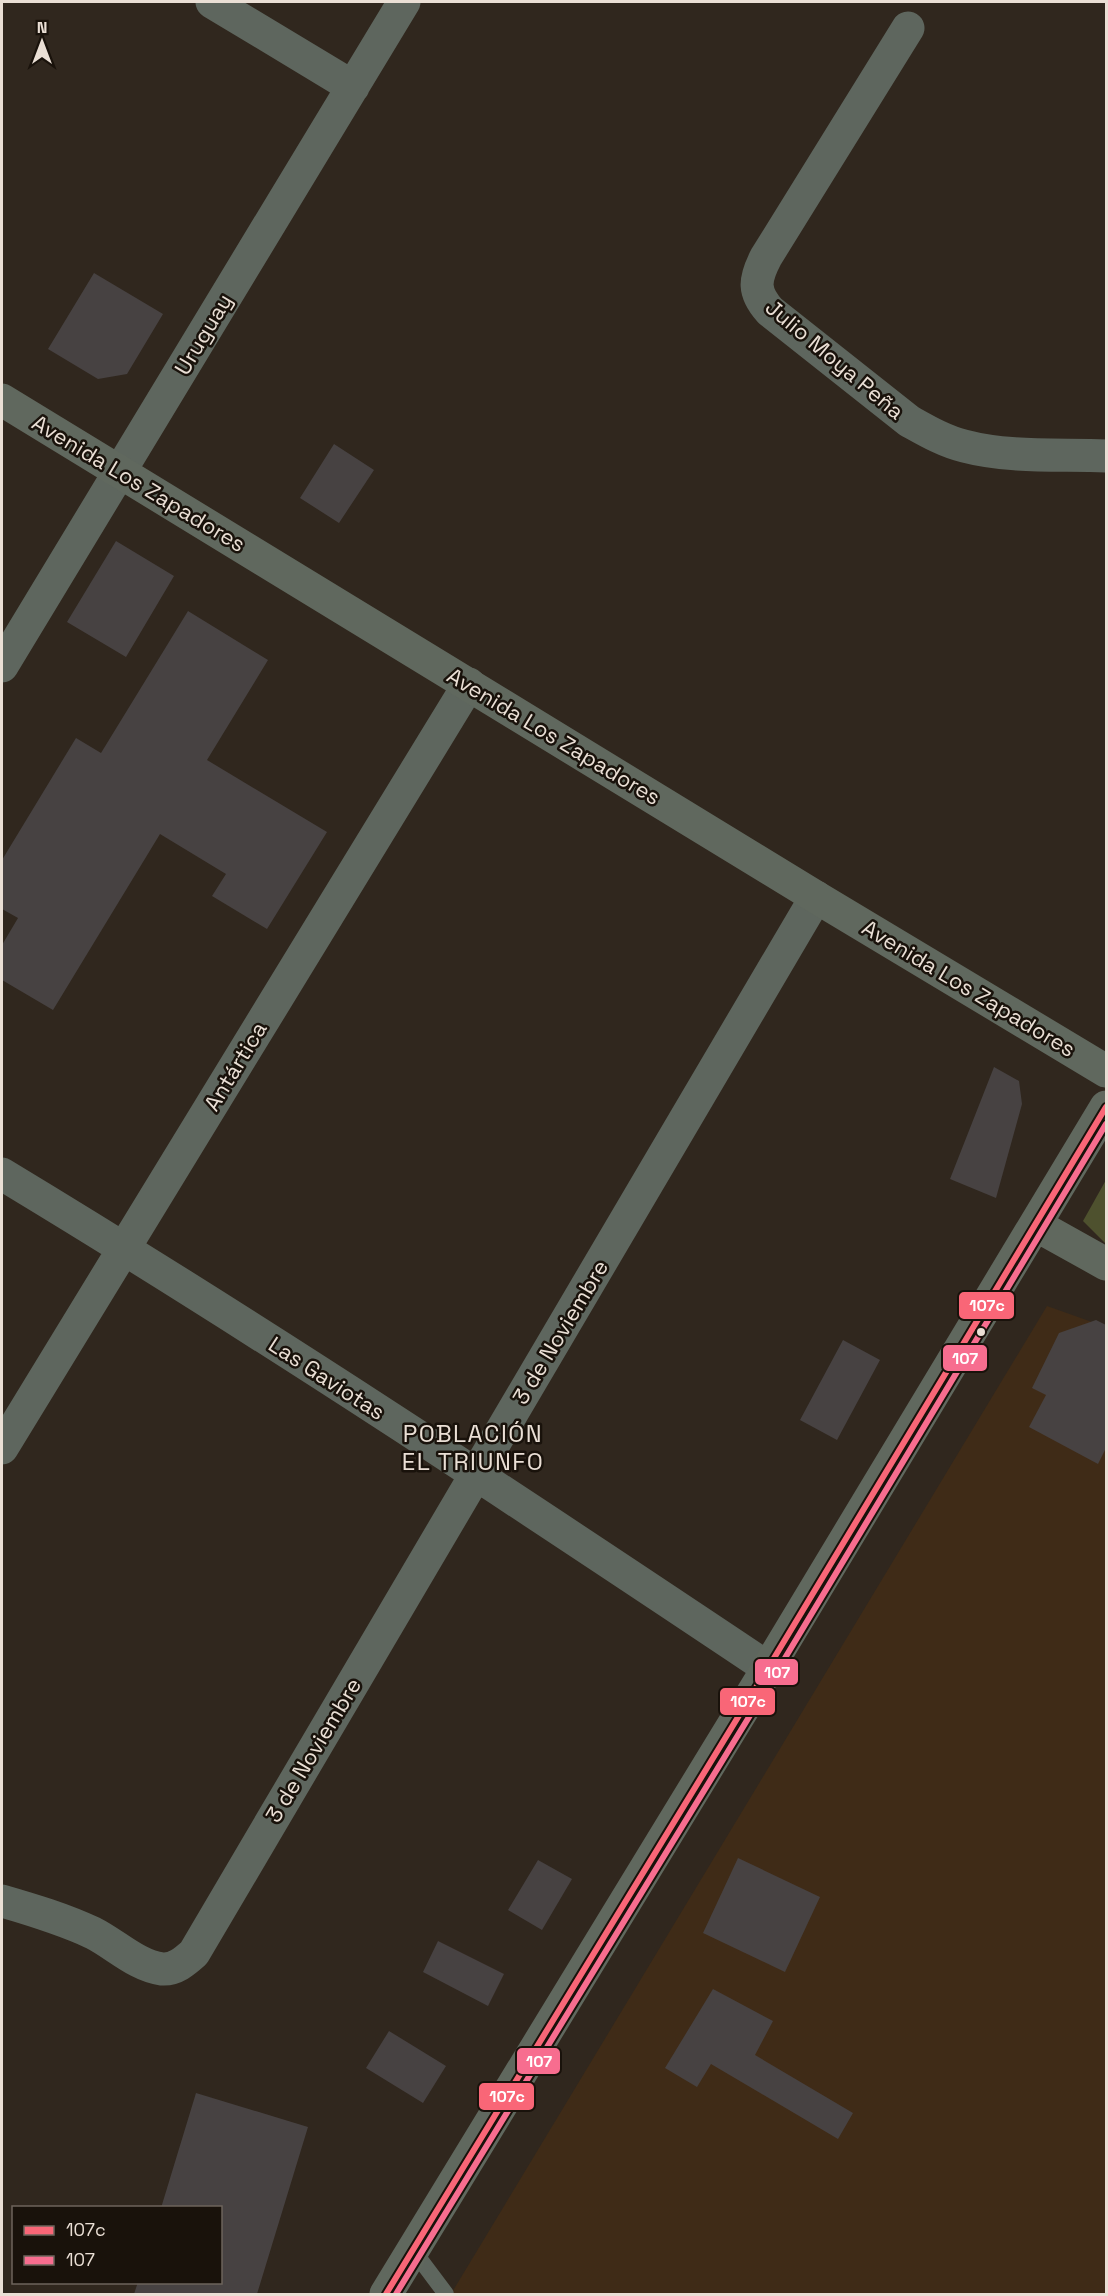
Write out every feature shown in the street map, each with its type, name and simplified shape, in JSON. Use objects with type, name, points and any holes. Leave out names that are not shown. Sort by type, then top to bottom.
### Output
[{"type":"main road","name":"Avenida Los Zapadores","points":[[2,400],[816,897],[1107,1071]]},
{"type":"main road","points":[[386,2295],[1107,1107]]},
{"type":"main road","points":[[1036,1226],[1107,1264]]},
{"type":"street","points":[[212,2],[352,87]]},
{"type":"street","name":"Uruguay","points":[[2,666],[404,2]]},
{"type":"street","name":"Julio Moya Peña","points":[[908,28],[766,257],[757,278],[761,301],[909,421],[934,435],[961,446],[999,453],[1107,456]]},
{"type":"street","name":"Antártica","points":[[2,1448],[469,684]]},
{"type":"street","name":"3 de Noviembre","points":[[2,1900],[56,1917],[94,1934],[130,1956],[152,1966],[163,1969],[174,1968],[194,1953],[816,897]]},
{"type":"street","name":"Las Gaviotas","points":[[2,1174],[124,1248],[477,1473],[768,1668]]},
{"type":"lane","points":[[413,2250],[446,2295]]},
{"type":"shaded area","points":[[1047,1306],[1106,1327],[1106,2294],[451,2294]]},
{"type":"green space","points":[[1106,1180],[1106,1244],[1083,1221]]},
{"type":"building","points":[[94,273],[163,314],[127,374],[98,379],[48,349]]},
{"type":"building","points":[[334,444],[374,470],[339,523],[300,498]]},
{"type":"building","points":[[116,541],[174,576],[126,657],[67,622]]},
{"type":"building","points":[[188,611],[268,660],[207,760],[327,832],[267,929],[212,896],[226,874],[160,834],[53,1010],[2,980],[2,945],[18,918],[2,909],[2,860],[76,738],[101,753]]},
{"type":"building","points":[[994,1067],[1019,1081],[1022,1104],[996,1198],[950,1179]]},
{"type":"building","points":[[1096,1320],[1106,1325],[1106,1448],[1098,1464],[1029,1427],[1046,1395],[1032,1388],[1059,1333]]},
{"type":"building","points":[[843,1340],[880,1360],[837,1440],[800,1420]]},
{"type":"building","points":[[738,1858],[820,1897],[785,1972],[703,1933]]},
{"type":"building","points":[[538,1860],[572,1879],[542,1930],[508,1910]]},
{"type":"building","points":[[438,1941],[504,1974],[488,2006],[423,1972]]},
{"type":"building","points":[[713,1989],[773,2021],[755,2055],[853,2113],[838,2139],[711,2064],[697,2087],[665,2068]]},
{"type":"building","points":[[389,2031],[446,2066],[423,2103],[366,2068]]},
{"type":"building","points":[[196,2093],[308,2127],[257,2294],[134,2294],[137,2284],[222,2284],[222,2206],[162,2206]]},
{"type":"transit line","name":"107c","points":[[386,2294],[768,1668],[1106,1107]]},
{"type":"transit line","name":"107","points":[[396,2294],[776,1673],[1106,1124]]},
{"type":"district","name":"POBLACIÓN EL TRIUNFO","points":[[473,1448]]}]
